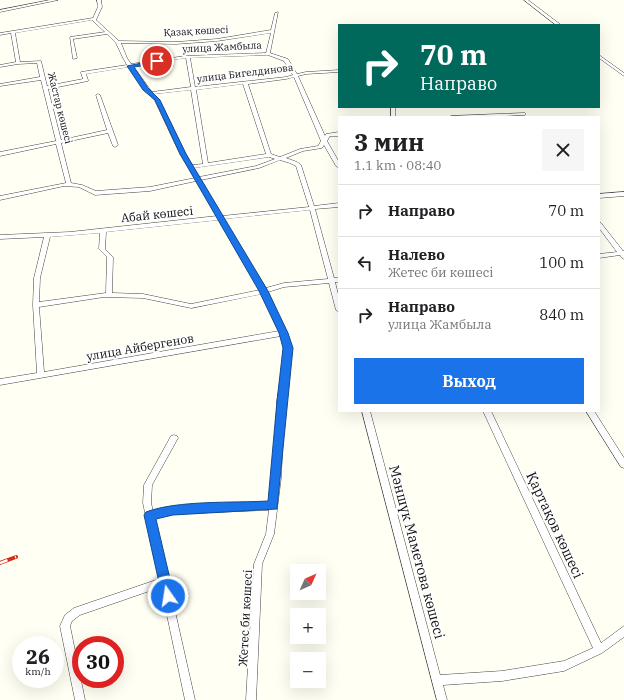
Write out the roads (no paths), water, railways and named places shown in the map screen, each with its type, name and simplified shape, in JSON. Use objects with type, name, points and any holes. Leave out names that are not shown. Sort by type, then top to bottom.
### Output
[{"type":"street","points":[[27,0],[33,5]]},
{"type":"street","points":[[0,11],[56,0]]},
{"type":"street","points":[[0,34],[13,33],[93,18],[100,7],[99,0]]},
{"type":"street","points":[[526,0],[558,24]]},
{"type":"street","points":[[277,13],[268,54],[286,60],[296,76],[324,141],[338,164]]},
{"type":"street","name":"Жетес би көшесі","points":[[93,18],[118,42],[130,66],[146,89],[153,94],[157,100],[197,178],[264,291],[283,333],[288,348],[281,401],[274,506],[270,534],[258,564],[251,700]]},
{"type":"street","name":"Қазақ көшесі","points":[[118,42],[176,43],[216,40],[273,31]]},
{"type":"street","points":[[75,58],[71,38],[106,32]]},
{"type":"street","points":[[0,66],[18,63],[13,33]]},
{"type":"street","name":"улица Жамбыла","points":[[45,88],[86,80],[83,73],[188,57],[268,54]]},
{"type":"street","points":[[188,57],[206,165]]},
{"type":"street","points":[[600,57],[624,76]]},
{"type":"street","name":"Жастар көшесі","points":[[18,63],[39,62],[69,185]]},
{"type":"street","points":[[600,62],[606,62]]},
{"type":"street","name":"улица Бигелдинова","points":[[153,94],[338,71]]},
{"type":"street","points":[[0,85],[43,78]]},
{"type":"street","points":[[245,82],[269,155]]},
{"type":"street","points":[[98,95],[115,145]]},
{"type":"street","points":[[0,154],[111,131]]},
{"type":"street","points":[[0,198],[64,184],[80,186],[95,192],[150,189],[197,178],[257,167],[280,160],[302,150],[320,147],[328,135],[338,134]]},
{"type":"street","points":[[191,167],[269,155],[280,160],[294,162],[298,165],[312,208],[338,306]]},
{"type":"street","points":[[600,196],[624,194]]},
{"type":"street","name":"Абай көшесі","points":[[0,237],[103,230],[338,205]]},
{"type":"street","points":[[600,225],[623,255]]},
{"type":"street","points":[[103,230],[102,249],[110,257],[109,295]]},
{"type":"street","points":[[41,375],[36,305],[38,278],[47,235]]},
{"type":"street","points":[[600,256],[623,255]]},
{"type":"street","points":[[36,305],[109,295],[143,296],[191,306],[264,291],[284,285],[338,280]]},
{"type":"street","name":"улица Айбергенов","points":[[0,382],[283,333]]},
{"type":"street","name":"Мәншүк Маметова көшесі","points":[[366,412],[442,700]]},
{"type":"street","name":"Қартақов көшесі","points":[[486,412],[599,650]]},
{"type":"street","points":[[591,412],[624,465]]},
{"type":"street","points":[[174,438],[148,485],[147,503],[190,700]]},
{"type":"street","points":[[150,515],[173,510],[274,506]]},
{"type":"street","points":[[80,700],[65,626],[68,618],[77,611],[164,582]]},
{"type":"street","points":[[437,680],[502,676],[564,666],[599,650],[624,631]]},
{"type":"railway","points":[[0,563],[16,557]]}]
